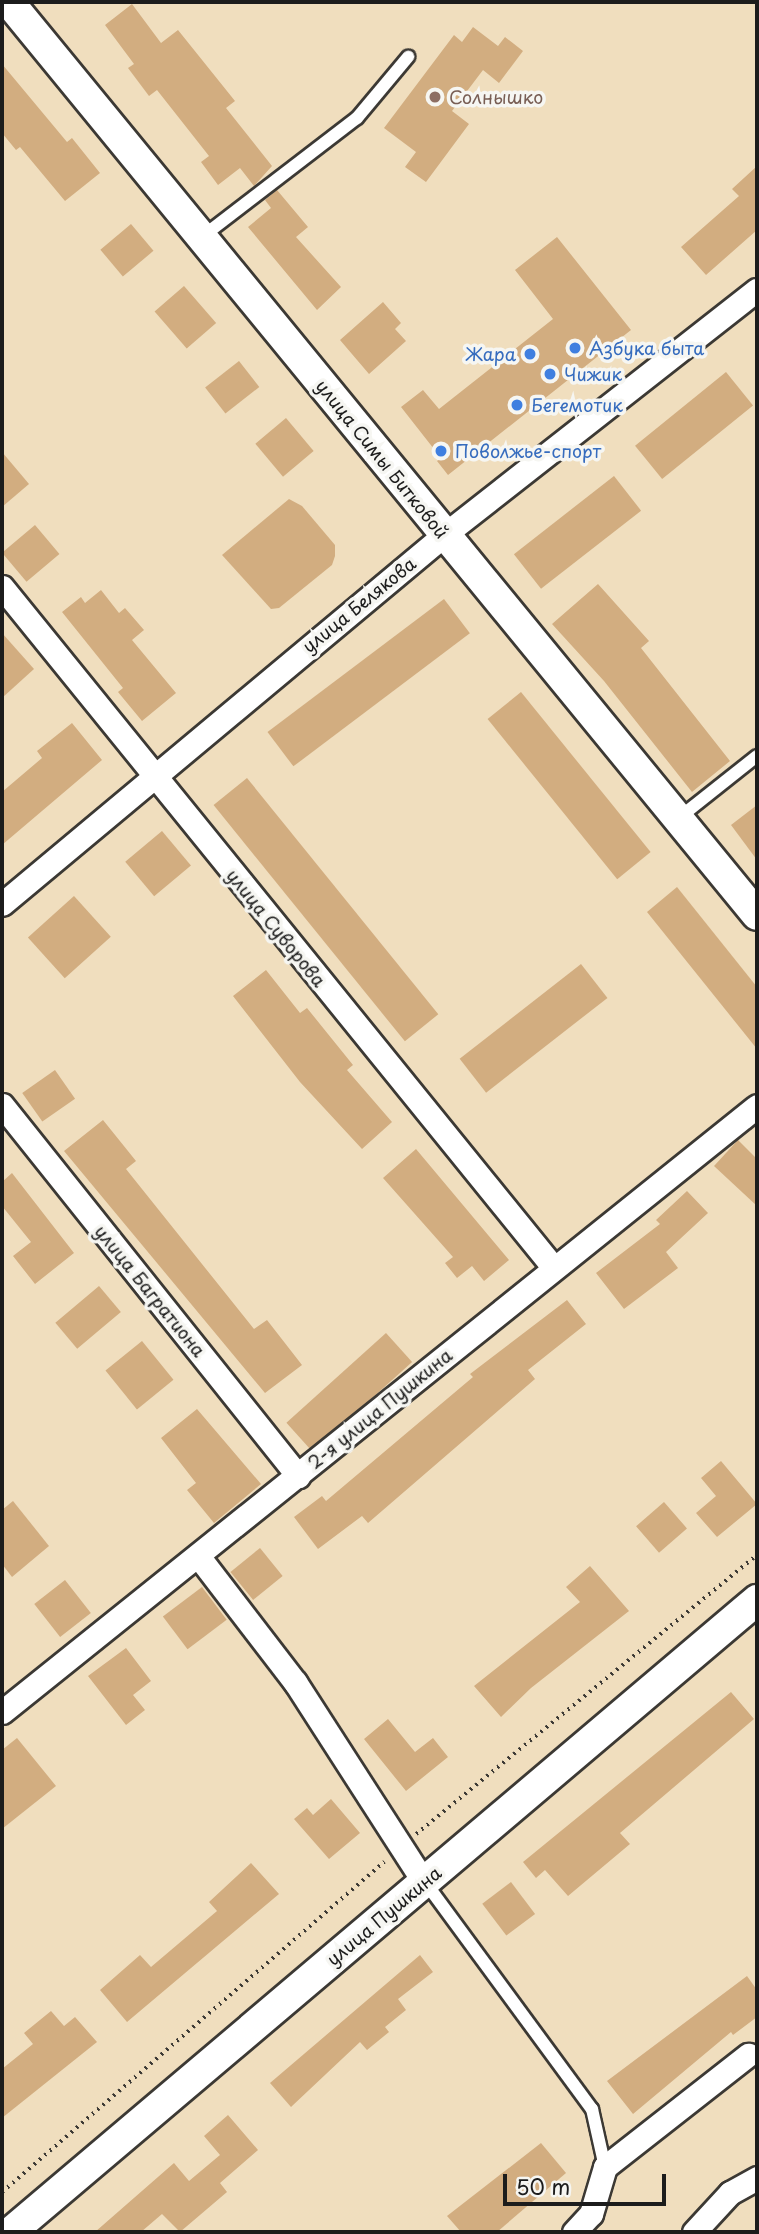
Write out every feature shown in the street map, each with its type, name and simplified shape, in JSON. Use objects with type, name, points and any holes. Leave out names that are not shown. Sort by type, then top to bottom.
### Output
[{"type":"street","name":"улица Симы Битковой","points":[[9,2],[203,236],[444,535],[680,817],[757,915]]},
{"type":"street","name":"улица Белякова","points":[[2,904],[151,776],[444,535],[757,290]]},
{"type":"street","name":"улица Суворова","points":[[2,587],[151,776],[553,1267]]},
{"type":"street","name":"улица Багратиона","points":[[2,1105],[298,1476]]},
{"type":"street","name":"2-я улица Пушкина","points":[[4,1705],[199,1557],[553,1267],[757,1106]]},
{"type":"street","points":[[199,1557],[295,1682],[424,1882]]},
{"type":"street","name":"улица Пушкина","points":[[11,2232],[757,1600]]},
{"type":"street","points":[[574,2232],[591,2214],[605,2167],[748,2055]]},
{"type":"street","points":[[694,2232],[730,2193],[757,2178]]},
{"type":"lane","points":[[203,236],[357,118],[408,57]]},
{"type":"lane","points":[[680,817],[757,756]]},
{"type":"lane","points":[[424,1882],[592,2109],[605,2167]]},
{"type":"path","points":[[2,2192],[401,1847],[757,1555]]},
{"type":"building","points":[[132,4],[161,43],[178,30],[235,101],[226,108],[272,166],[254,186],[240,168],[218,185],[201,162],[209,156],[157,90],[149,96],[128,68],[134,64],[105,25]]},
{"type":"building","name":"Солнышко","points":[[473,27],[498,46],[505,37],[523,51],[499,83],[483,70],[452,111],[469,124],[426,182],[405,167],[416,152],[384,128],[454,35],[462,42]]},
{"type":"building","points":[[2,64],[67,142],[72,138],[100,173],[65,201],[20,147],[16,150],[2,133]]},
{"type":"building","points":[[757,166],[757,230],[706,275],[681,247],[739,196],[732,189]]},
{"type":"building","points":[[277,190],[308,227],[296,237],[341,287],[317,310],[248,227],[271,208],[265,200]]},
{"type":"building","points":[[131,224],[153,251],[123,277],[100,250]]},
{"type":"building","points":[[557,237],[631,330],[448,475],[437,461],[441,458],[401,407],[423,390],[439,409],[553,319],[515,270]]},
{"type":"building","points":[[184,286],[216,323],[187,349],[155,312]]},
{"type":"building","points":[[383,302],[401,323],[395,329],[406,341],[369,374],[340,340]]},
{"type":"building","points":[[239,361],[259,387],[225,413],[205,387]]},
{"type":"building","points":[[726,372],[753,405],[662,479],[635,446]]},
{"type":"building","points":[[286,418],[314,451],[283,477],[255,444]]},
{"type":"building","points":[[2,452],[29,484],[2,507]]},
{"type":"building","points":[[614,476],[641,511],[541,589],[514,554]]},
{"type":"building","points":[[289,499],[302,506],[335,545],[335,556],[332,565],[279,608],[271,609],[222,555]]},
{"type":"building","points":[[35,525],[59,554],[26,582],[2,553]]},
{"type":"building","points":[[598,584],[649,641],[641,648],[730,761],[692,792],[604,681],[552,624]]},
{"type":"building","points":[[101,590],[119,613],[125,608],[144,630],[132,640],[176,693],[142,721],[118,692],[123,688],[62,612],[81,597],[85,603]]},
{"type":"building","points":[[444,599],[470,633],[293,766],[268,732]]},
{"type":"building","points":[[2,633],[34,669],[2,698]]},
{"type":"building","points":[[521,692],[651,852],[617,879],[488,719]]},
{"type":"building","points":[[72,723],[102,760],[2,845],[2,792],[42,758],[37,751]]},
{"type":"building","points":[[247,778],[438,1014],[405,1041],[214,805]]},
{"type":"building","points":[[757,805],[757,860],[731,825]]},
{"type":"building","points":[[162,831],[191,865],[154,896],[125,862]]},
{"type":"building","points":[[677,887],[757,987],[757,1049],[647,912]]},
{"type":"building","points":[[74,896],[111,937],[65,978],[28,937]]},
{"type":"building","points":[[581,964],[607,998],[486,1093],[460,1059]]},
{"type":"building","points":[[266,970],[300,1013],[307,1008],[353,1065],[347,1070],[392,1122],[362,1149],[300,1082],[233,996]]},
{"type":"building","points":[[55,1070],[75,1099],[42,1122],[22,1093]]},
{"type":"building","points":[[103,1120],[136,1161],[126,1169],[254,1329],[267,1320],[302,1365],[265,1393],[64,1151]]},
{"type":"building","points":[[738,1140],[757,1159],[757,1206],[714,1166]]},
{"type":"building","points":[[416,1149],[509,1260],[484,1281],[472,1266],[457,1278],[445,1263],[453,1257],[383,1178]]},
{"type":"building","points":[[12,1173],[74,1253],[35,1284],[13,1256],[31,1242],[2,1206],[2,1182]]},
{"type":"building","points":[[687,1191],[708,1213],[666,1252],[678,1268],[624,1309],[596,1273],[660,1224],[656,1220]]},
{"type":"building","points":[[99,1286],[121,1312],[77,1349],[55,1323]]},
{"type":"building","points":[[567,1300],[586,1324],[528,1370],[535,1379],[368,1523],[362,1516],[318,1549],[294,1517],[322,1496],[326,1501],[473,1377],[470,1374]]},
{"type":"building","points":[[386,1333],[412,1362],[313,1452],[286,1423]]},
{"type":"building","points":[[142,1341],[173,1380],[137,1409],[105,1371]]},
{"type":"building","points":[[197,1409],[261,1484],[214,1523],[187,1490],[196,1483],[161,1438]]},
{"type":"building","points":[[721,1461],[757,1504],[717,1537],[696,1513],[716,1496],[701,1478]]},
{"type":"building","points":[[13,1501],[49,1546],[12,1577],[2,1564],[2,1510]]},
{"type":"building","points":[[664,1502],[687,1528],[659,1553],[636,1526]]},
{"type":"building","points":[[260,1548],[283,1576],[253,1600],[230,1572]]},
{"type":"building","points":[[590,1566],[629,1611],[531,1688],[501,1717],[474,1686],[580,1602],[566,1587]]},
{"type":"building","points":[[65,1580],[91,1613],[60,1637],[34,1604]]},
{"type":"building","points":[[202,1587],[227,1620],[188,1649],[163,1616]]},
{"type":"building","points":[[126,1648],[151,1681],[133,1695],[145,1710],[126,1725],[88,1676]]},
{"type":"building","points":[[731,1692],[754,1719],[620,1833],[630,1844],[568,1896],[545,1870],[536,1878],[523,1862]]},
{"type":"building","points":[[388,1719],[415,1752],[433,1738],[448,1757],[406,1791],[364,1739]]},
{"type":"building","points":[[17,1738],[56,1786],[2,1829],[2,1750]]},
{"type":"building","points":[[331,1799],[360,1833],[329,1859],[294,1819],[307,1808],[313,1815]]},
{"type":"building","points":[[251,1863],[279,1894],[127,2022],[100,1990],[140,1955],[151,1967],[217,1911],[209,1902]]},
{"type":"building","points":[[511,1882],[535,1914],[506,1936],[482,1904]]},
{"type":"building","points":[[420,1955],[433,1972],[398,1999],[406,2010],[385,2027],[389,2032],[367,2050],[360,2042],[291,2107],[270,2083]]},
{"type":"building","points":[[747,1976],[757,1990],[757,2017],[733,2035],[731,2032],[633,2114],[607,2081]]},
{"type":"building","points":[[51,2011],[64,2026],[75,2017],[97,2042],[2,2118],[2,2069],[33,2044],[24,2033]]},
{"type":"building","points":[[228,2115],[258,2150],[220,2183],[227,2192],[180,2232],[162,2214],[141,2232],[95,2232],[174,2163],[189,2181],[220,2155],[204,2136]]},
{"type":"building","points":[[541,2143],[566,2173],[497,2232],[461,2232],[447,2216]]},
{"type":"place","name":"Солнышко","points":[[435,97]]},
{"type":"place","name":"Азбука быта","points":[[575,348]]},
{"type":"place","name":"Жара","points":[[530,354]]},
{"type":"place","name":"Чижик","points":[[550,374]]},
{"type":"place","name":"Бегемотик","points":[[517,405]]},
{"type":"place","name":"Поволжье-спорт","points":[[441,451]]}]
